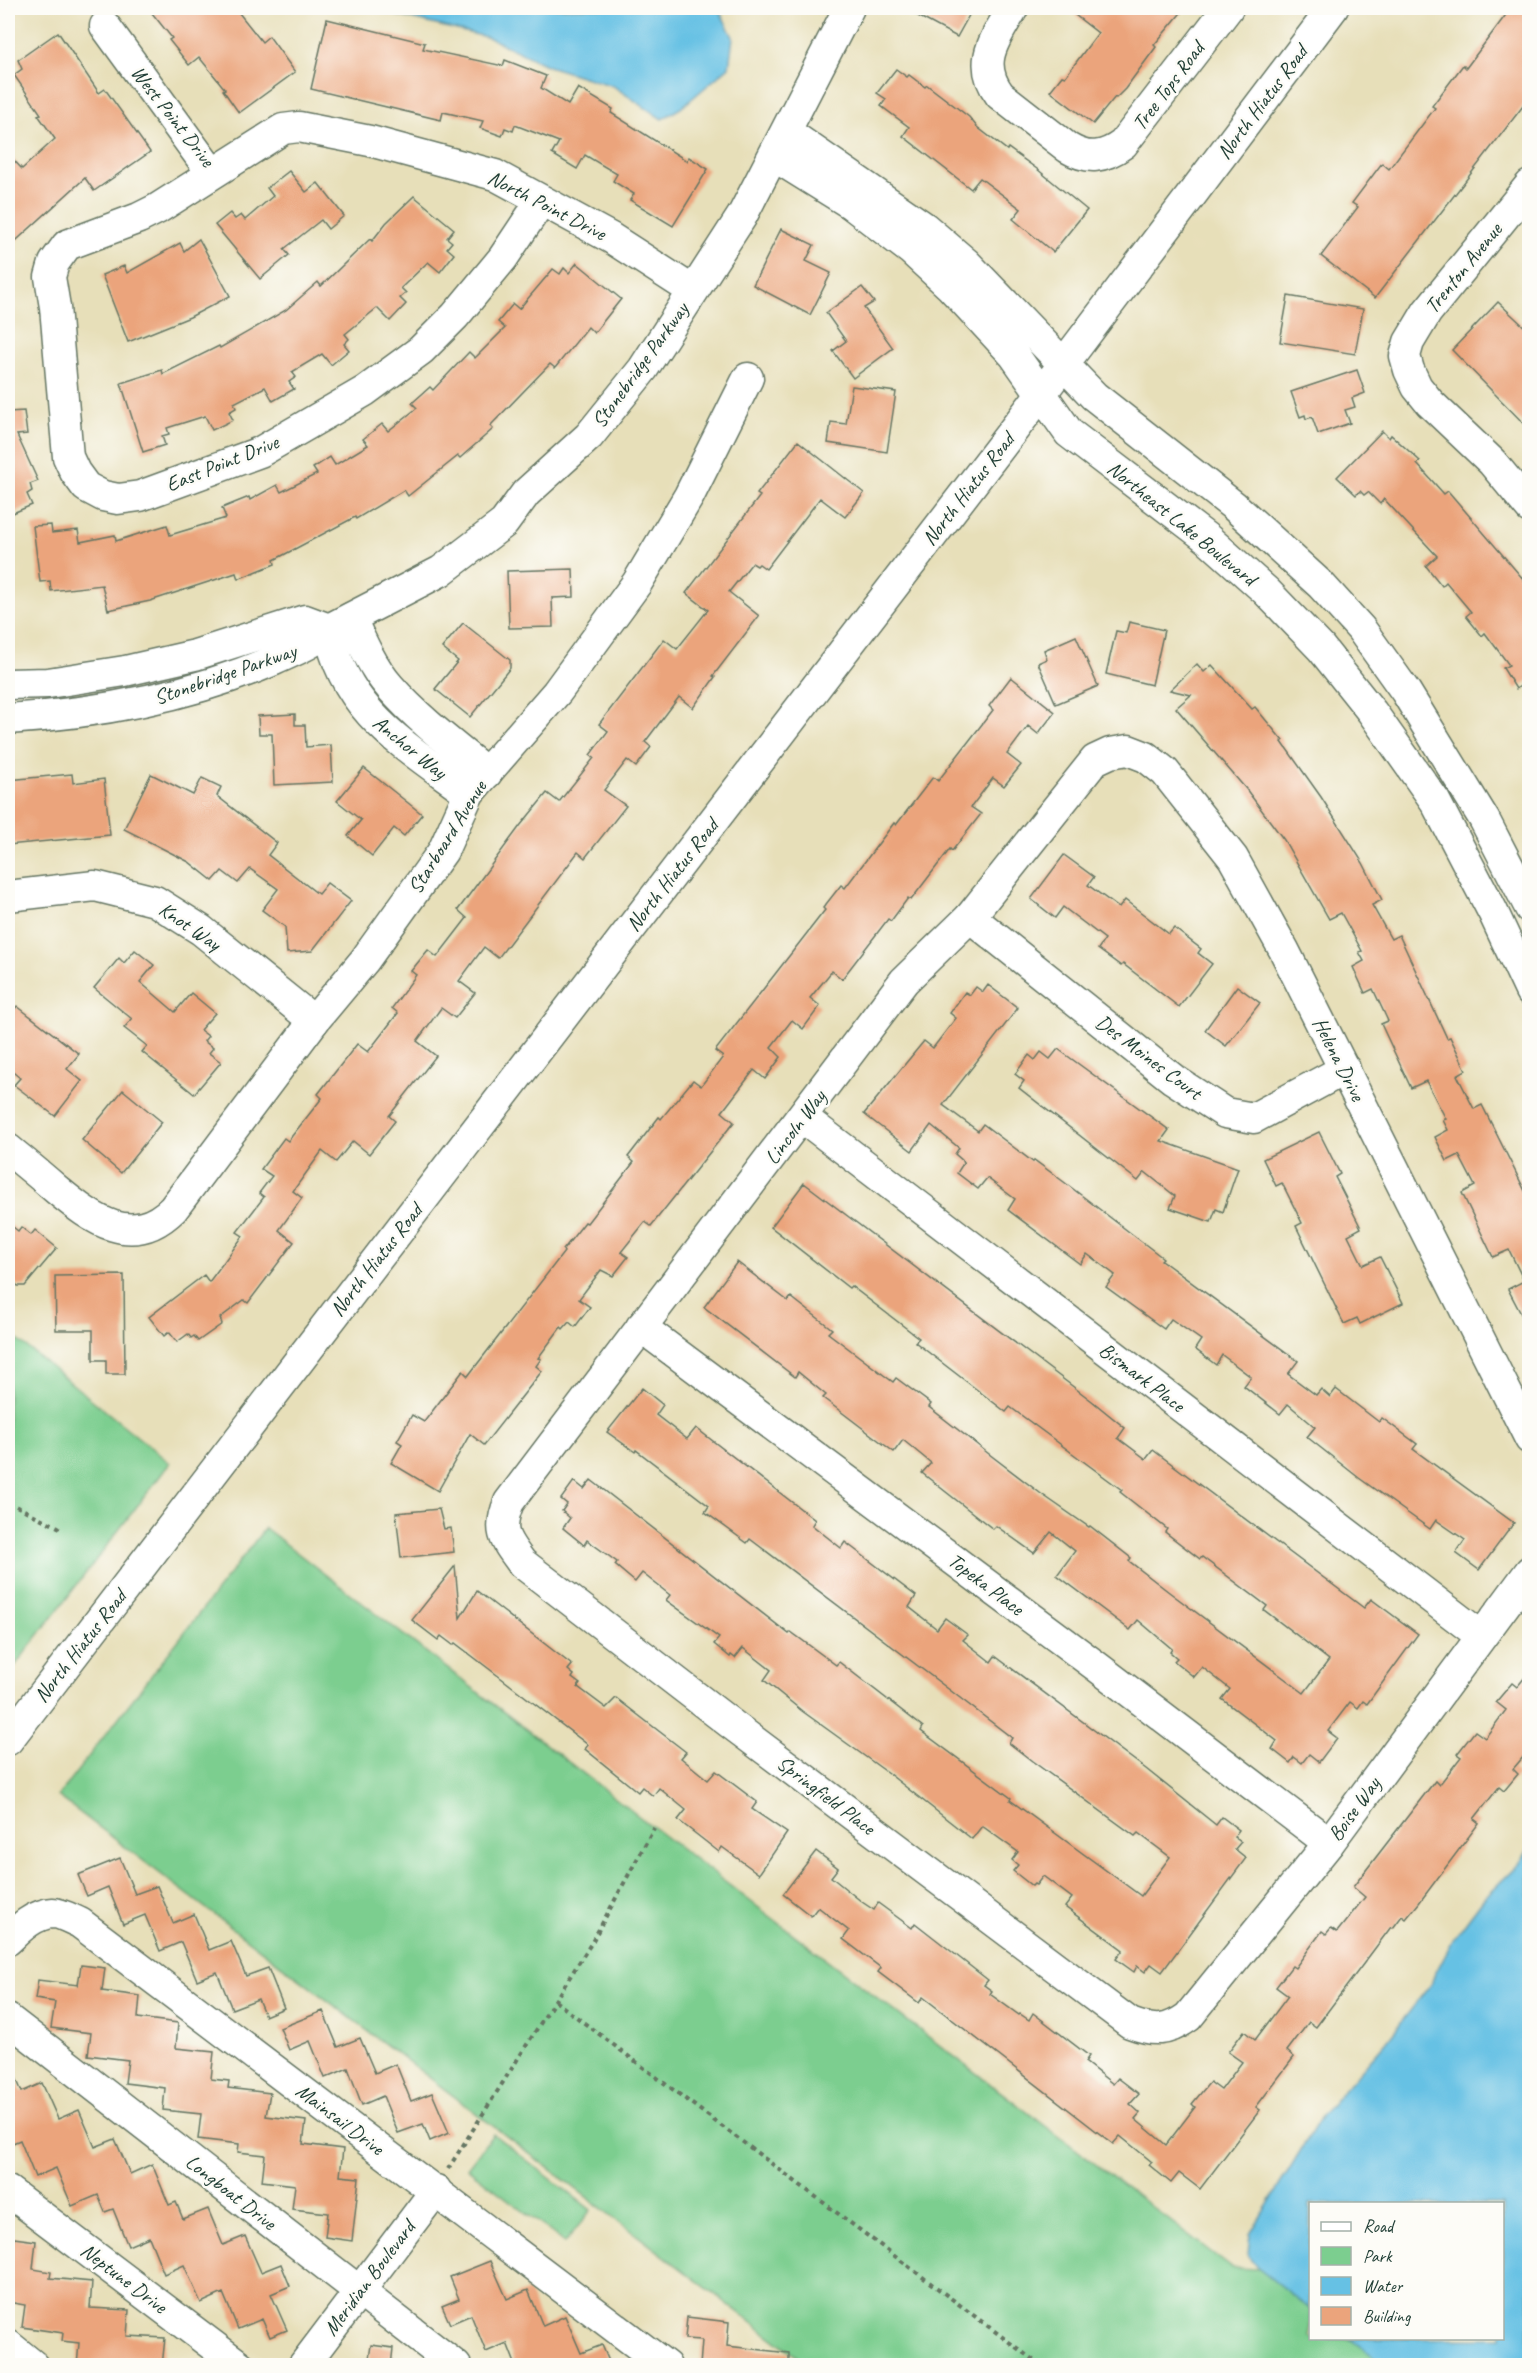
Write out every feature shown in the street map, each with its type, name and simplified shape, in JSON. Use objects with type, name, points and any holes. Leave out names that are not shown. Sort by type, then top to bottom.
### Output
[{"type":"street","name":"Stonebridge Parkway","points":[[8,718],[74,714],[137,704],[192,690],[287,654],[316,641],[340,624],[441,571],[504,523],[526,493],[589,436],[643,369],[742,216],[849,8]]},
{"type":"street","name":"Tree Tops Road","points":[[1013,8],[989,54],[989,77],[1000,95],[1068,148],[1078,154],[1101,156],[1123,144],[1228,8]]},
{"type":"street","name":"North Hiatus Road","points":[[8,1740],[1063,366],[1333,8]]},
{"type":"street","name":"West Point Drive","points":[[105,26],[212,173],[283,129]]},
{"type":"street","name":"North Point Drive","points":[[283,129],[299,127],[370,141],[495,175],[611,238],[693,291]]},
{"type":"street","name":"Northeast Lake Boulevard","points":[[780,144],[924,227],[958,256],[1094,396],[1234,506],[1321,585],[1361,629],[1406,692],[1484,819],[1530,908]]},
{"type":"street","name":"Northeast Lake Boulevard","points":[[780,144],[797,168],[851,204],[911,249],[951,287],[1014,355],[1069,433],[1208,539],[1266,591],[1321,648],[1372,712],[1435,801],[1493,912],[1530,991]]},
{"type":"street","name":"East Point Drive","points":[[212,173],[157,209],[67,245],[59,254],[50,277],[68,457],[86,487],[103,496],[118,499],[141,496],[260,452],[365,391],[421,350],[455,316],[503,258],[541,201]]},
{"type":"street","name":"Trenton Avenue","points":[[1530,185],[1427,312],[1409,342],[1405,356],[1417,387],[1430,403],[1492,462],[1530,508]]},
{"type":"street","name":"Starboard Avenue","points":[[8,1149],[80,1209],[100,1222],[126,1228],[151,1225],[162,1220],[173,1209],[315,1021],[364,961],[443,851],[478,783],[557,692],[637,583],[689,496],[748,378]]},
{"type":"street","points":[[1266,591],[1293,559]]},
{"type":"street","name":"Stonebridge Parkway","points":[[8,684],[48,683],[125,671],[195,655],[305,620],[340,624]]},
{"type":"street","name":"Anchor Way","points":[[340,624],[333,651],[355,697],[379,725],[478,783]]},
{"type":"street","name":"Lincoln Way","points":[[505,1538],[502,1519],[508,1502],[904,981],[970,916],[1095,760],[1110,753],[1128,750]]},
{"type":"street","name":"Helena Drive","points":[[1128,750],[1146,757],[1165,772],[1233,858],[1519,1394]]},
{"type":"street","name":"Knot Way","points":[[8,896],[95,886],[155,901],[201,930],[315,1021]]},
{"type":"street","name":"Des Moines Court","points":[[970,916],[1173,1079],[1225,1113],[1254,1118],[1345,1069]]},
{"type":"street","name":"Bismark Place","points":[[802,1117],[1481,1636]]},
{"type":"street","name":"Topeka Place","points":[[641,1327],[1096,1666],[1329,1843]]},
{"type":"street","points":[[1519,1394],[1530,1439]]},
{"type":"street","name":"Springfield Place","points":[[505,1538],[522,1563],[740,1731],[1130,2023],[1145,2029],[1162,2029]]},
{"type":"street","name":"Boise Way","points":[[1162,2029],[1175,2026],[1188,2017],[1329,1843],[1530,1572]]},
{"type":"street","name":"Mainsail Drive","points":[[8,1940],[23,1924],[39,1916],[54,1913],[81,1923],[442,2181],[666,2366]]},
{"type":"street","name":"Longboat Drive","points":[[8,2019],[456,2366]]},
{"type":"street","name":"Meridian Boulevard","points":[[303,2366],[442,2181]]},
{"type":"street","name":"Neptune Drive","points":[[8,2191],[240,2366]]},
{"type":"street","points":[[8,2345],[34,2366]]},
{"type":"path","points":[[8,1502],[60,1528]]},
{"type":"path","points":[[442,2181],[592,1942],[654,1828]]},
{"type":"path","points":[[555,2001],[1041,2366]]},
{"type":"green space","points":[[8,1332],[170,1463],[8,1675]]},
{"type":"green space","points":[[265,1528],[654,1828],[1232,2268],[1259,2269],[1309,2308],[1309,2340],[1351,2340],[1386,2365],[808,2365],[58,1796]]},
{"type":"green space","points":[[493,2134],[591,2210],[565,2243],[467,2168]]},
{"type":"water","points":[[366,8],[718,8],[733,37],[729,67],[681,108],[662,119],[613,86],[548,66],[490,38]]},
{"type":"water","points":[[1529,1849],[1529,2365],[1386,2365],[1351,2340],[1504,2340],[1504,2202],[1309,2202],[1309,2308],[1259,2269],[1248,2255],[1250,2234],[1322,2115],[1386,2042],[1427,1989],[1454,1938],[1484,1898],[1519,1864]]},
{"type":"building","points":[[148,8],[235,8],[262,42],[269,36],[295,72],[239,113],[223,90],[225,89],[199,57],[189,65],[169,40],[172,38]]},
{"type":"building","points":[[903,8],[973,8],[957,37]]},
{"type":"building","points":[[1066,8],[1185,8],[1154,45],[1156,47],[1125,89],[1115,97],[1093,124],[1050,91],[1062,76],[1065,77],[1098,33]]},
{"type":"building","points":[[1511,8],[1530,8],[1530,97],[1375,298],[1321,256],[1358,207],[1352,203],[1382,163],[1389,169],[1435,108],[1432,106],[1463,65],[1466,68]]},
{"type":"building","points":[[327,19],[425,43],[423,49],[503,66],[505,60],[546,76],[541,88],[568,105],[578,88],[613,109],[611,113],[687,161],[689,157],[708,169],[673,226],[630,200],[634,194],[613,181],[617,174],[585,155],[577,169],[552,154],[559,142],[515,125],[513,131],[505,128],[502,136],[480,128],[483,121],[443,112],[441,120],[311,89]]},
{"type":"building","points":[[58,32],[99,93],[105,89],[150,152],[94,191],[85,178],[8,248],[8,154],[22,169],[55,139],[14,75],[22,69],[18,60]]},
{"type":"building","points":[[896,69],[925,87],[927,85],[969,117],[977,127],[1037,169],[1087,210],[1053,252],[1013,219],[1021,209],[980,178],[971,189],[903,136],[909,127],[881,106],[886,99],[877,93]]},
{"type":"building","points":[[289,171],[306,192],[318,183],[344,216],[328,229],[321,220],[284,249],[289,255],[260,279],[215,225],[230,213],[235,219],[241,215],[245,220],[273,196],[267,188]]},
{"type":"building","points":[[414,196],[454,229],[447,238],[452,242],[447,248],[454,254],[440,272],[428,262],[401,288],[406,293],[400,298],[406,304],[390,321],[377,308],[345,334],[349,339],[344,344],[349,350],[331,365],[322,354],[292,372],[296,377],[289,382],[294,389],[273,401],[265,387],[234,403],[236,408],[229,412],[233,420],[212,430],[205,416],[167,428],[169,434],[162,436],[165,445],[143,452],[121,383],[162,370],[163,374],[219,346],[220,348],[286,310],[318,282],[321,286],[370,239],[372,241],[386,223]]},
{"type":"building","points":[[781,229],[814,245],[806,261],[831,273],[810,315],[753,285]]},
{"type":"building","points":[[199,239],[230,296],[190,317],[128,342],[102,275],[124,266],[127,273],[180,243],[184,251]]},
{"type":"building","points":[[577,263],[621,299],[594,333],[588,327],[555,368],[550,364],[490,426],[493,429],[460,458],[458,456],[408,496],[404,490],[356,519],[355,517],[274,560],[275,564],[238,579],[236,573],[150,601],[108,610],[102,585],[51,591],[50,581],[40,582],[33,526],[51,525],[52,533],[78,530],[80,542],[115,535],[116,541],[167,525],[170,535],[226,518],[222,508],[249,497],[250,500],[277,485],[281,492],[317,474],[313,468],[330,457],[335,465],[368,445],[363,439],[382,424],[388,431],[417,408],[412,403],[430,387],[433,390],[469,352],[475,358],[505,328],[498,322],[513,304],[519,309],[553,269],[560,274],[564,268],[569,273]]},
{"type":"building","points":[[862,287],[874,302],[864,308],[893,348],[853,378],[833,351],[846,341],[826,313]]},
{"type":"building","points":[[1288,296],[1363,309],[1355,354],[1280,342]]},
{"type":"building","points":[[1498,302],[1530,332],[1530,430],[1452,350]]},
{"type":"building","points":[[1357,370],[1365,393],[1352,398],[1355,407],[1345,410],[1350,423],[1318,434],[1312,417],[1306,419],[1305,415],[1300,417],[1291,392]]},
{"type":"building","points":[[852,386],[896,392],[887,452],[828,443],[831,422],[846,424]]},
{"type":"building","points":[[24,411],[27,434],[17,435],[38,481],[30,484],[32,491],[27,494],[32,505],[8,515],[8,412]]},
{"type":"building","points":[[1382,431],[1389,438],[1391,435],[1420,461],[1417,464],[1444,494],[1448,491],[1530,587],[1530,680],[1516,689],[1503,668],[1509,665],[1485,633],[1482,636],[1466,616],[1471,612],[1446,582],[1442,586],[1426,566],[1437,556],[1384,499],[1380,504],[1368,492],[1364,495],[1360,491],[1356,495],[1337,477]]},
{"type":"building","points":[[798,441],[864,493],[845,517],[820,498],[766,569],[759,564],[757,566],[752,563],[729,592],[759,616],[713,676],[715,677],[693,708],[679,697],[645,742],[651,747],[636,767],[627,760],[604,790],[626,806],[585,858],[578,852],[498,958],[484,947],[459,981],[475,993],[455,1018],[441,1008],[417,1041],[436,1056],[389,1116],[395,1121],[369,1154],[353,1141],[336,1162],[322,1151],[293,1191],[302,1198],[279,1230],[294,1242],[248,1303],[244,1300],[220,1318],[222,1324],[198,1341],[194,1336],[191,1338],[188,1334],[177,1342],[169,1332],[164,1336],[149,1317],[204,1275],[209,1282],[243,1236],[237,1232],[264,1197],[259,1193],[272,1176],[261,1169],[284,1138],[288,1141],[322,1098],[318,1094],[357,1044],[368,1052],[398,1013],[392,1008],[416,975],[411,971],[428,950],[437,957],[467,918],[458,910],[520,826],[547,793],[559,802],[594,758],[590,755],[608,731],[599,724],[664,639],[677,649],[708,610],[686,593],[760,496],[757,494]]},
{"type":"building","points":[[573,569],[574,597],[552,598],[553,627],[509,628],[507,571]]},
{"type":"building","points":[[1129,622],[1164,630],[1152,685],[1106,674],[1116,631],[1126,633]]},
{"type":"building","points":[[463,623],[510,660],[510,668],[470,717],[435,689],[458,661],[442,648]]},
{"type":"building","points":[[1076,636],[1098,686],[1056,704],[1038,663],[1047,659],[1044,650]]},
{"type":"building","points":[[1197,664],[1204,672],[1212,665],[1252,709],[1255,707],[1283,741],[1363,863],[1382,900],[1372,905],[1391,939],[1399,935],[1447,1038],[1450,1037],[1466,1070],[1457,1075],[1474,1109],[1482,1105],[1530,1201],[1530,1331],[1508,1289],[1524,1281],[1509,1250],[1493,1257],[1462,1193],[1475,1186],[1459,1155],[1447,1161],[1435,1137],[1448,1130],[1443,1120],[1446,1119],[1426,1081],[1411,1088],[1381,1024],[1388,1021],[1373,989],[1365,993],[1353,967],[1364,961],[1359,952],[1362,951],[1341,913],[1329,919],[1284,840],[1246,789],[1176,708],[1191,695],[1170,690]]},
{"type":"building","points":[[1011,677],[1055,712],[1038,734],[1028,726],[1007,754],[1021,765],[1004,786],[993,778],[971,807],[981,814],[952,851],[950,849],[911,900],[908,898],[891,921],[888,919],[842,979],[832,971],[810,998],[820,1006],[803,1029],[792,1020],[771,1047],[781,1057],[765,1079],[754,1070],[722,1112],[734,1122],[651,1226],[645,1222],[621,1252],[628,1257],[613,1276],[601,1270],[579,1299],[590,1307],[575,1327],[569,1322],[563,1329],[561,1327],[538,1358],[541,1359],[536,1366],[542,1371],[484,1445],[470,1434],[438,1491],[391,1463],[402,1444],[397,1441],[412,1415],[424,1422],[463,1371],[468,1376],[564,1252],[563,1250],[634,1162],[628,1157],[659,1117],[661,1119],[693,1080],[701,1086],[723,1057],[715,1051],[825,910],[823,908],[841,885],[845,888],[894,823],[896,825],[933,777],[938,781],[993,710],[989,706]]},
{"type":"building","points":[[295,714],[295,725],[305,725],[306,747],[331,745],[333,782],[274,785],[272,734],[259,734],[258,716]]},
{"type":"building","points":[[364,768],[422,814],[404,836],[394,828],[372,856],[348,836],[361,820],[337,801]]},
{"type":"building","points":[[72,774],[73,783],[104,779],[110,835],[8,845],[8,780]]},
{"type":"building","points":[[151,774],[193,795],[202,778],[221,787],[217,796],[277,843],[268,855],[318,894],[327,883],[351,901],[312,951],[287,953],[285,927],[262,910],[278,889],[250,869],[238,883],[222,871],[213,881],[189,862],[124,829]]},
{"type":"building","points":[[1064,855],[1094,877],[1088,885],[1119,908],[1125,900],[1169,934],[1174,928],[1201,949],[1198,953],[1212,964],[1179,1007],[1123,964],[1121,966],[1098,949],[1105,939],[1063,907],[1055,918],[1031,899]]},
{"type":"building","points":[[135,950],[154,965],[140,982],[175,1012],[191,993],[215,1013],[200,1030],[208,1036],[204,1041],[213,1048],[209,1053],[221,1062],[194,1094],[142,1052],[147,1046],[124,1028],[132,1019],[94,988],[119,958],[124,963]]},
{"type":"building","points":[[988,985],[1018,1008],[943,1105],[978,1131],[983,1124],[1033,1162],[1034,1160],[1163,1258],[1161,1260],[1298,1361],[1288,1374],[1316,1395],[1321,1389],[1330,1397],[1336,1389],[1379,1422],[1382,1418],[1417,1444],[1413,1449],[1514,1523],[1479,1570],[1456,1553],[1465,1540],[1436,1520],[1430,1529],[1359,1478],[1307,1437],[1315,1427],[1288,1404],[1280,1414],[1244,1386],[1251,1377],[1222,1355],[1216,1365],[1195,1349],[1201,1340],[1171,1319],[1164,1329],[1106,1287],[1115,1275],[1087,1254],[1080,1264],[1008,1210],[1015,1199],[987,1178],[978,1189],[957,1173],[964,1162],[955,1154],[959,1148],[931,1125],[912,1151],[864,1114],[924,1041],[933,1048],[956,1018],[950,1013],[965,992],[970,995],[976,987],[983,992]]},
{"type":"building","points":[[1237,986],[1260,1003],[1226,1046],[1205,1030]]},
{"type":"building","points":[[17,1006],[79,1054],[67,1069],[82,1081],[55,1116],[14,1085],[20,1078],[8,1068],[8,1018]]},
{"type":"building","points":[[1058,1049],[1169,1130],[1161,1141],[1238,1168],[1223,1212],[1216,1209],[1211,1222],[1170,1208],[1175,1196],[1145,1172],[1138,1181],[1019,1088],[1024,1081],[1015,1074],[1029,1055],[1035,1060],[1041,1052],[1050,1059]]},
{"type":"building","points":[[123,1090],[162,1122],[121,1173],[82,1140]]},
{"type":"building","points":[[1319,1132],[1340,1174],[1335,1177],[1361,1228],[1348,1235],[1363,1265],[1380,1257],[1403,1303],[1360,1324],[1357,1318],[1344,1324],[1296,1226],[1302,1223],[1282,1183],[1276,1186],[1263,1159]]},
{"type":"building","points":[[804,1183],[1092,1401],[1125,1428],[1118,1438],[1146,1459],[1153,1450],[1364,1608],[1371,1599],[1418,1634],[1367,1704],[1363,1701],[1358,1708],[1350,1702],[1328,1731],[1337,1738],[1319,1762],[1309,1754],[1302,1763],[1294,1757],[1290,1763],[1272,1749],[1277,1741],[1222,1699],[1230,1689],[1202,1667],[1194,1677],[1174,1661],[1177,1658],[1170,1652],[1172,1649],[1138,1620],[1130,1630],[1057,1575],[1075,1551],[1051,1532],[1034,1553],[996,1526],[993,1529],[922,1473],[931,1463],[903,1440],[894,1452],[823,1398],[826,1395],[798,1372],[795,1377],[704,1307],[737,1262],[788,1301],[791,1297],[832,1329],[828,1333],[893,1382],[896,1378],[931,1404],[929,1407],[989,1454],[1040,1493],[1090,1526],[1131,1558],[1129,1561],[1304,1693],[1329,1660],[1264,1610],[1267,1606],[1165,1532],[1167,1529],[1120,1492],[1122,1490],[1010,1407],[1006,1412],[915,1342],[919,1338],[851,1286],[849,1288],[771,1227]]},
{"type":"building","points":[[8,1223],[18,1231],[21,1227],[31,1235],[35,1230],[57,1248],[25,1286],[18,1286],[8,1277]]},
{"type":"building","points":[[124,1275],[125,1374],[106,1374],[106,1360],[93,1360],[93,1330],[56,1330],[55,1276]]},
{"type":"building","points":[[642,1388],[663,1405],[656,1415],[687,1439],[696,1428],[815,1520],[812,1525],[841,1548],[845,1542],[916,1596],[909,1607],[937,1629],[945,1618],[968,1635],[963,1640],[991,1662],[995,1656],[1146,1769],[1216,1825],[1222,1817],[1239,1830],[1234,1837],[1241,1842],[1235,1849],[1246,1858],[1162,1972],[1151,1964],[1145,1972],[1137,1966],[1134,1972],[1116,1959],[1123,1950],[1065,1907],[1072,1898],[1043,1876],[1036,1885],[1032,1886],[1013,1871],[1018,1865],[1012,1860],[1018,1852],[982,1826],[972,1839],[764,1680],[771,1670],[743,1648],[735,1658],[731,1655],[730,1657],[714,1644],[719,1638],[666,1600],[670,1595],[642,1573],[635,1582],[615,1565],[617,1562],[587,1540],[584,1545],[563,1528],[570,1518],[562,1511],[567,1504],[561,1499],[574,1481],[584,1489],[591,1480],[789,1634],[791,1632],[836,1665],[839,1662],[923,1727],[921,1731],[1011,1798],[1010,1800],[1141,1896],[1170,1857],[1138,1833],[1135,1836],[1032,1761],[1009,1743],[1012,1738],[750,1539],[747,1543],[705,1512],[709,1506],[636,1450],[635,1452],[607,1432]]},
{"type":"building","points":[[439,1509],[444,1529],[451,1528],[454,1552],[401,1558],[396,1513]]},
{"type":"building","points":[[455,1566],[460,1618],[477,1591],[572,1665],[568,1670],[574,1675],[572,1678],[580,1684],[578,1687],[606,1708],[616,1698],[686,1752],[681,1758],[708,1780],[716,1771],[757,1802],[752,1809],[787,1833],[759,1874],[722,1847],[719,1852],[678,1820],[686,1810],[659,1788],[653,1796],[642,1787],[638,1792],[585,1749],[588,1745],[505,1681],[455,1643],[453,1645],[441,1636],[438,1640],[412,1620]]},
{"type":"building","points":[[1530,1671],[1530,1749],[1513,1769],[1518,1774],[1504,1791],[1499,1787],[1474,1819],[1479,1823],[1419,1903],[1406,1919],[1402,1916],[1393,1928],[1391,1927],[1316,2027],[1309,2022],[1287,2051],[1294,2057],[1256,2107],[1260,2110],[1200,2189],[1179,2173],[1171,2183],[1149,2165],[1152,2162],[1120,2136],[1113,2144],[923,1997],[919,2003],[878,1972],[881,1968],[843,1939],[849,1931],[818,1907],[811,1916],[783,1894],[816,1851],[838,1868],[831,1877],[862,1902],[874,1910],[878,1903],[912,1928],[915,1923],[988,1980],[984,1985],[992,1991],[990,1994],[1029,2020],[1033,2013],[1089,2056],[1085,2062],[1113,2084],[1118,2078],[1139,2094],[1130,2104],[1140,2113],[1135,2119],[1166,2145],[1195,2107],[1192,2104],[1210,2082],[1221,2090],[1242,2062],[1228,2052],[1244,2031],[1255,2040],[1288,1996],[1276,1987],[1292,1966],[1295,1968],[1322,1931],[1326,1934],[1331,1928],[1337,1932],[1365,1897],[1353,1887],[1435,1781],[1439,1785],[1461,1757],[1457,1754],[1475,1731],[1485,1738],[1506,1710],[1496,1702],[1512,1683],[1517,1687]]},
{"type":"building","points":[[120,1858],[135,1894],[157,1886],[173,1923],[194,1914],[209,1950],[231,1941],[246,1976],[268,1968],[284,2008],[265,2016],[258,1999],[232,2009],[217,1972],[197,1980],[181,1942],[160,1951],[145,1915],[123,1924],[108,1887],[87,1896],[78,1875]]},
{"type":"building","points":[[81,1965],[105,1968],[102,1991],[140,1996],[138,2018],[178,2023],[176,2048],[214,2052],[211,2079],[229,2081],[228,2088],[270,2093],[266,2116],[306,2121],[303,2144],[343,2149],[340,2176],[359,2178],[352,2241],[325,2237],[328,2213],[292,2209],[295,2185],[262,2181],[265,2155],[238,2152],[239,2144],[198,2139],[201,2114],[163,2110],[165,2088],[125,2083],[128,2060],[88,2055],[91,2033],[51,2028],[55,2002],[35,1999],[38,1980],[78,1985]]},
{"type":"building","points":[[323,2011],[338,2047],[360,2038],[375,2073],[396,2064],[411,2101],[432,2093],[449,2133],[430,2141],[423,2124],[398,2133],[383,2096],[362,2105],[348,2068],[325,2078],[310,2041],[289,2050],[280,2028]]},
{"type":"building","points":[[8,2059],[22,2092],[42,2083],[58,2119],[79,2110],[95,2147],[115,2139],[130,2174],[152,2164],[169,2205],[176,2202],[183,2219],[208,2209],[223,2245],[245,2236],[261,2272],[281,2264],[290,2286],[271,2294],[287,2330],[270,2337],[262,2319],[238,2329],[223,2293],[201,2303],[184,2265],[164,2274],[149,2237],[128,2246],[113,2209],[105,2212],[98,2195],[72,2206],[56,2168],[35,2177],[20,2140],[8,2145]]},
{"type":"building","points":[[14,2238],[36,2241],[33,2269],[51,2272],[50,2278],[92,2282],[90,2308],[129,2310],[127,2336],[165,2338],[162,2366],[77,2366],[79,2343],[62,2341],[63,2333],[22,2327],[25,2305],[8,2302],[8,2242],[13,2243]]},
{"type":"building","points":[[490,2261],[507,2299],[528,2290],[543,2326],[565,2316],[581,2353],[602,2345],[611,2366],[516,2366],[507,2343],[486,2352],[471,2315],[450,2324],[442,2306],[459,2299],[450,2277]]},
{"type":"building","points":[[687,2317],[729,2322],[727,2346],[789,2353],[789,2366],[700,2366],[702,2340],[685,2339]]},
{"type":"building","points":[[371,2345],[393,2348],[391,2366],[368,2366]]}]
